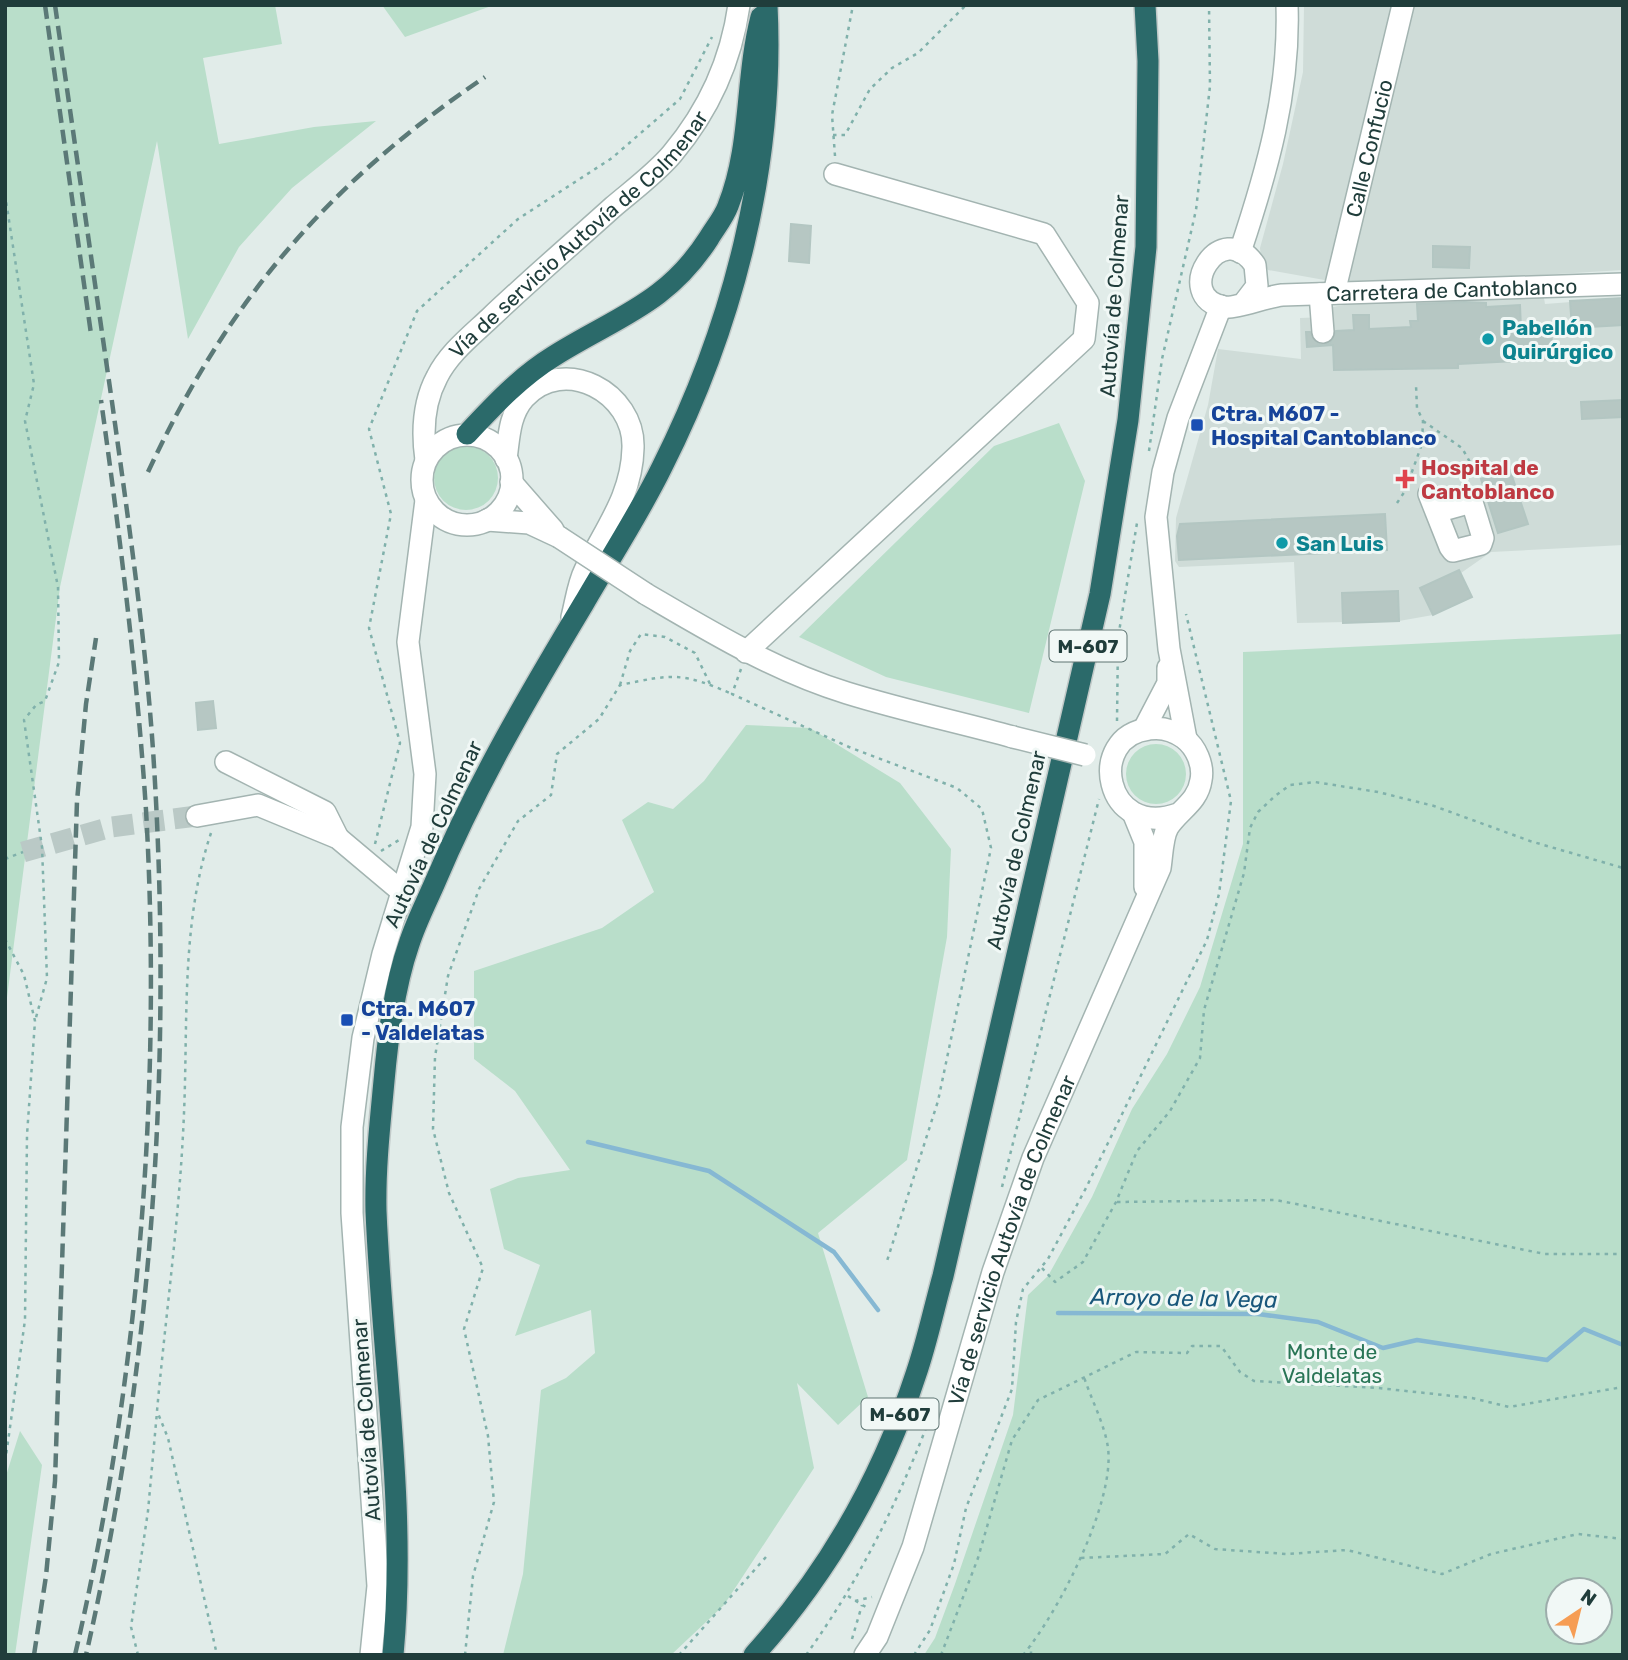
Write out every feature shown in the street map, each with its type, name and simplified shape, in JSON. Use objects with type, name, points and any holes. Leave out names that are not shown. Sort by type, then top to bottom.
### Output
[{"type":"highway","points":[[467,434],[509,389],[554,356],[647,304],[674,284],[696,258],[728,208],[740,167],[752,52],[765,5]]},
{"type":"highway","name":"Autovía de Colmenar","points":[[393,1655],[399,1596],[398,1523],[376,1208],[387,1049],[409,944],[460,825],[493,758],[661,470],[693,401],[716,341],[748,231],[765,113],[769,42],[765,5]]},
{"type":"highway","name":"Autovía de Colmenar","points":[[754,1655],[783,1623],[838,1545],[878,1473],[916,1374],[943,1276],[1100,594],[1126,433],[1146,247],[1148,61],[1145,5]]},
{"type":"street","name":"Vía de servicio Autovía de Colmenar","points":[[426,460],[423,432],[426,408],[444,364],[516,294],[671,156],[718,87],[735,37],[739,5]]},
{"type":"street","points":[[1240,252],[1267,169],[1282,104],[1288,44],[1287,5]]},
{"type":"street","name":"Calle Confucio","points":[[1323,332],[1327,293],[1403,5]]},
{"type":"street","points":[[746,652],[1084,339],[1088,303],[1044,234],[835,174]]},
{"type":"street","points":[[1258,278],[1254,294],[1244,303],[1232,307],[1220,306],[1204,291],[1201,274],[1208,259],[1223,250],[1240,252],[1251,259],[1258,278],[1268,289],[1282,295]]},
{"type":"street","name":"Carretera de Cantoblanco","points":[[1244,303],[1282,295],[1623,284]]},
{"type":"street","points":[[1134,815],[1156,819],[1178,814],[1194,799],[1202,779],[1198,757],[1186,739],[1169,649],[1156,517],[1163,472],[1178,418],[1220,306]]},
{"type":"street","points":[[426,500],[442,518],[456,524],[473,526],[487,520],[508,499],[511,482],[506,458],[511,422],[516,410],[535,389],[548,383],[576,379],[589,382],[607,392],[628,418],[634,446],[625,494],[584,573],[569,628]]},
{"type":"street","points":[[371,1655],[378,1586],[352,1213],[352,1127],[360,1064],[383,954],[422,827],[425,774],[408,642],[426,500],[423,474],[426,460],[443,442],[467,434],[482,437],[498,447],[506,458]]},
{"type":"street","points":[[511,482],[559,537]]},
{"type":"street","points":[[487,520],[529,523],[559,537],[646,594],[746,652],[846,693],[1085,755],[1116,750]]},
{"type":"street","points":[[1143,729],[1167,683],[1169,649]]},
{"type":"street","points":[[1142,910],[1147,871],[1145,842],[1134,815],[1117,798],[1110,776],[1116,750],[1124,740],[1143,729],[1158,728],[1186,739]]},
{"type":"street","points":[[1085,755],[1110,776]]},
{"type":"street","points":[[226,762],[325,812],[338,838]]},
{"type":"street","points":[[206,814],[258,805],[338,838],[401,891]]},
{"type":"street","name":"Vía de servicio Autovía de Colmenar","points":[[858,1648],[884,1618],[912,1547],[993,1272],[1033,1158],[1160,868],[1166,830],[1178,814]]},
{"type":"path","points":[[835,174],[832,115],[853,5]]},
{"type":"path","points":[[833,135],[845,135],[870,89],[892,68],[918,53],[966,5]]},
{"type":"path","points":[[1148,453],[1163,359],[1196,210],[1210,86],[1209,5]]},
{"type":"path","points":[[5,194],[34,384],[25,421],[58,587],[59,662],[45,701],[36,705],[24,720],[43,873],[47,978],[35,1021],[27,1135],[25,1320],[5,1462]]},
{"type":"path","points":[[1397,503],[1405,491],[1422,444],[1423,421],[1417,408],[1416,385]]},
{"type":"path","points":[[1423,421],[1462,448],[1475,471]]},
{"type":"path","points":[[1117,721],[1118,638],[1138,520]]},
{"type":"path","points":[[914,1655],[930,1630],[954,1564],[966,1508],[1012,1389],[1016,1322],[1023,1289],[1042,1268],[1169,1024],[1207,940],[1219,894],[1231,801],[1197,652],[1182,603]]},
{"type":"path","points":[[464,1655],[474,1576],[494,1502],[488,1436],[464,1329],[483,1268],[449,1193],[433,1129],[435,1057],[448,976],[479,889],[518,821],[551,795],[557,754],[599,719],[620,685],[630,651],[641,634],[665,637],[695,653],[710,685]]},
{"type":"path","points":[[732,694],[746,652]]},
{"type":"path","points":[[620,685],[664,676],[696,678],[849,747],[957,788],[982,809],[991,848],[939,1101],[887,1261]]},
{"type":"path","points":[[1042,1268],[1055,1282],[1083,1262],[1116,1202],[1136,1152],[1170,1111],[1200,1058],[1203,1010],[1244,873],[1250,828],[1258,812],[1290,785],[1315,782],[1434,806],[1530,841],[1623,868]]},
{"type":"path","points":[[1000,1193],[1100,796]]},
{"type":"path","points":[[138,1655],[131,1627],[148,1511],[184,1117],[188,970],[206,814]]},
{"type":"path","points":[[5,859],[23,852]]},
{"type":"path","points":[[5,939],[24,975],[35,1021]]},
{"type":"path","points":[[1116,1202],[1276,1200],[1545,1254],[1623,1254]]},
{"type":"path","points":[[942,1655],[982,1546],[1012,1440],[1038,1401],[1136,1352],[1187,1353],[1192,1346],[1221,1346],[1240,1372],[1254,1381],[1378,1388],[1472,1398],[1509,1406],[1623,1387]]},
{"type":"path","points":[[1023,1655],[1031,1646],[1081,1558],[1106,1481],[1108,1448],[1084,1377]]},
{"type":"path","points":[[157,1411],[168,1438],[217,1655]]},
{"type":"path","points":[[806,1655],[848,1596],[899,1497],[933,1413]]},
{"type":"path","points":[[1081,1558],[1165,1553],[1189,1534],[1215,1549],[1286,1554],[1347,1550],[1442,1574],[1491,1554],[1578,1534],[1623,1539]]},
{"type":"path","points":[[679,1655],[766,1556]]},
{"type":"path","points":[[848,1596],[884,1618]]},
{"type":"path","points":[[858,1648],[862,1605]]},
{"type":"path","points":[[1031,1646],[1031,1655]]},
{"type":"shaded area","points":[[1304,5],[1623,5],[1623,270],[1358,286],[1268,270],[1261,258],[1260,248],[1283,164],[1303,72]]},
{"type":"shaded area","name":"Hospital de Cantoblanco","points":[[1407,295],[1544,298],[1545,304],[1623,298],[1623,545],[1491,552],[1461,573],[1472,597],[1433,615],[1399,621],[1297,623],[1294,562],[1179,567],[1175,561],[1176,518],[1208,405],[1218,349],[1301,359],[1300,318],[1326,317],[1326,308]]},
{"type":"green space","points":[[5,5],[275,5],[282,44],[203,58],[219,144],[314,127],[376,121],[292,188],[239,247],[188,339],[157,141],[60,587],[5,1013]]},
{"type":"green space","points":[[382,5],[494,5],[405,37]]},
{"type":"green space","points":[[1059,423],[1085,481],[1029,713],[886,677],[799,637],[994,446]]},
{"type":"green space","points":[[466,446],[489,455],[498,478],[489,501],[466,510],[443,501],[434,478],[443,455]]},
{"type":"green space","name":"Monte de Valdelatas","points":[[1623,634],[1623,1655],[924,1655],[935,1638],[1013,1415],[1028,1295],[1048,1276],[1092,1197],[1132,1109],[1167,1054],[1200,987],[1243,844],[1243,652]]},
{"type":"green space","points":[[746,725],[810,728],[900,783],[951,849],[947,937],[907,1160],[818,1233],[868,1397],[838,1425],[797,1383],[814,1468],[724,1605],[671,1655],[503,1655],[523,1574],[541,1390],[566,1378],[595,1353],[591,1310],[515,1336],[540,1265],[504,1249],[490,1189],[518,1178],[570,1170],[515,1091],[474,1059],[474,971],[602,928],[654,892],[622,820],[648,802],[673,809],[704,781]]},
{"type":"green space","points":[[1156,744],[1177,753],[1186,774],[1177,795],[1156,804],[1135,795],[1126,774],[1135,753]]},
{"type":"green space","points":[[20,1431],[42,1465],[15,1655],[5,1655],[5,1479]]},
{"type":"building","points":[[791,224],[811,226],[809,263],[789,261]]},
{"type":"building","points":[[1433,246],[1470,247],[1469,268],[1433,267]]},
{"type":"building","points":[[1623,298],[1623,325],[1572,328],[1570,301]]},
{"type":"building","points":[[1486,303],[1486,307],[1520,305],[1521,329],[1551,328],[1553,359],[1458,364],[1458,368],[1334,370],[1333,345],[1307,347],[1306,332],[1310,332],[1318,344],[1330,343],[1336,331],[1354,330],[1353,315],[1369,315],[1369,329],[1411,327],[1410,321],[1418,321],[1417,304]]},
{"type":"building","points":[[1623,400],[1623,417],[1582,419],[1581,402]]},
{"type":"building","points":[[1510,470],[1528,524],[1498,533],[1481,479]]},
{"type":"building","name":"San Luis","points":[[1385,514],[1387,550],[1179,560],[1177,536],[1180,524]]},
{"type":"building","points":[[1459,570],[1472,597],[1433,615],[1420,588]]},
{"type":"building","points":[[1398,591],[1399,621],[1343,623],[1342,593]]},
{"type":"building","points":[[213,701],[216,728],[198,730],[196,703]]},
{"type":"waterway","points":[[588,1142],[709,1171],[834,1252],[878,1310]]},
{"type":"waterway","name":"Arroyo de la Vega","points":[[1058,1313],[1258,1314],[1318,1322],[1383,1348],[1417,1340],[1547,1360],[1584,1329],[1623,1345]]},
{"type":"tunnel","points":[[23,852],[111,827],[197,816]]},
{"type":"railway","points":[[45,5],[91,334]]},
{"type":"railway","points":[[55,5],[136,576],[150,706],[159,864],[159,1091],[142,1318],[128,1431],[109,1544],[86,1655]]},
{"type":"railway","points":[[148,472],[212,353],[248,299],[288,250],[330,203],[377,159],[485,77]]},
{"type":"railway","points":[[75,1655],[97,1551],[130,1341],[140,1235],[151,1022],[146,810],[138,707],[101,400]]},
{"type":"railway","points":[[34,1655],[46,1576],[55,1481],[77,801],[86,704],[96,638]]},
{"type":"place","name":"Pabellón Quirúrgico","points":[[1488,339]]},
{"type":"place","name":"Ctra. M607 - Hospital Cantoblanco","points":[[1197,425]]},
{"type":"place","name":"Hospital de Cantoblanco","points":[[1405,479]]},
{"type":"place","name":"San Luis","points":[[1282,543]]},
{"type":"place","name":"Ctra. M607 - Valdelatas","points":[[347,1020]]}]
